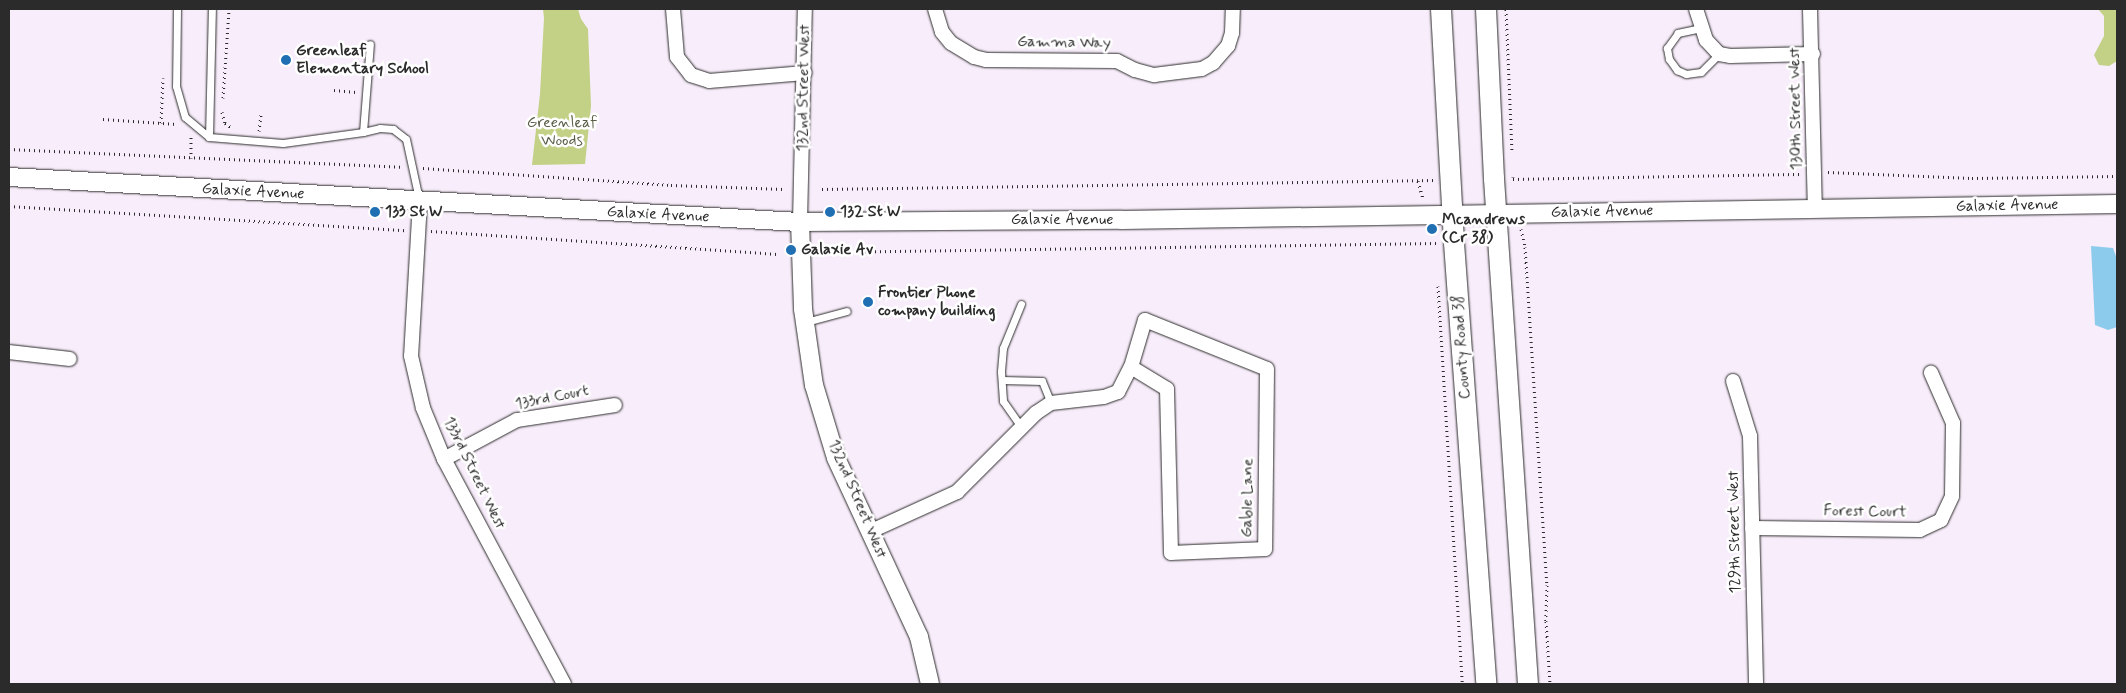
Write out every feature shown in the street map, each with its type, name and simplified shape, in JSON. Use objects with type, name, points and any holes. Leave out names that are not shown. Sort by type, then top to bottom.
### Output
[{"type":"main road","name":"County Road 38","points":[[1441,9],[1453,215],[1486,684]]},
{"type":"main road","points":[[1486,9],[1496,214],[1528,684]]},
{"type":"street","points":[[672,9],[677,56],[691,75],[709,81],[805,73]]},
{"type":"street","name":"132nd Street West","points":[[805,9],[805,73],[800,222],[805,322],[814,385],[836,458],[919,636],[930,684]]},
{"type":"street","name":"Gamma Way","points":[[935,9],[942,32],[951,43],[974,57],[986,60],[1117,61],[1135,70],[1154,75],[1202,69],[1213,63],[1228,46],[1232,33],[1233,9]]},
{"type":"street","points":[[1696,9],[1701,28],[1710,44],[1719,54],[1730,56],[1813,54]]},
{"type":"street","name":"130th Street West","points":[[1810,9],[1813,54],[1815,209]]},
{"type":"street","name":"Galaxie Avenue","points":[[9,177],[800,222],[1453,215],[2117,204]]},
{"type":"street","name":"133rd Street West","points":[[420,201],[411,356],[423,408],[444,459],[564,684]]},
{"type":"street","name":"Gable Lane","points":[[1145,320],[1267,369],[1265,549],[1171,553],[1167,389],[1131,367],[1145,320]]},
{"type":"street","points":[[9,352],[70,359]]},
{"type":"street","points":[[869,532],[957,492],[1022,428],[1050,404],[1104,397],[1118,392],[1131,367]]},
{"type":"street","name":"Forest Court","points":[[1752,528],[1920,530],[1941,520],[1952,496],[1953,423],[1931,373]]},
{"type":"street","name":"129th Street West","points":[[1733,381],[1750,436],[1756,684]]},
{"type":"street","name":"133rd Court","points":[[444,459],[517,420],[615,405]]},
{"type":"lane","points":[[177,9],[176,86],[185,117],[209,137],[283,143],[364,132],[380,128],[393,130],[406,139],[420,201]]},
{"type":"lane","points":[[209,137],[212,9]]},
{"type":"lane","points":[[1701,28],[1678,32],[1667,48],[1669,59],[1677,70],[1686,74],[1701,72],[1719,54]]},
{"type":"lane","points":[[364,132],[370,44]]},
{"type":"lane","points":[[1021,304],[1003,348],[1002,380],[1003,401],[1022,428]]},
{"type":"lane","points":[[805,322],[847,311]]},
{"type":"lane","points":[[1002,380],[1042,381],[1050,404]]},
{"type":"path","points":[[222,102],[229,9]]},
{"type":"path","points":[[1506,9],[1511,74],[1512,160]]},
{"type":"path","points":[[334,90],[366,93]]},
{"type":"path","points":[[222,111],[225,123],[237,128]]},
{"type":"path","points":[[252,131],[260,131],[261,114]]},
{"type":"path","points":[[103,119],[185,124]]},
{"type":"path","points":[[190,131],[191,158]]},
{"type":"path","points":[[9,149],[413,168],[671,185],[784,189]]},
{"type":"path","points":[[1513,169],[1513,179],[1834,172],[1972,178],[2117,176]]},
{"type":"path","points":[[822,189],[1418,181]]},
{"type":"path","points":[[9,206],[418,230],[777,254]]},
{"type":"path","points":[[825,252],[1436,243],[1436,252]]},
{"type":"path","points":[[1525,247],[1547,586],[1546,621],[1550,684]]},
{"type":"path","points":[[1437,281],[1462,684]]},
{"type":"green space","name":"Greenleaf Woods","points":[[543,9],[578,9],[581,19],[588,29],[591,106],[585,164],[532,165],[540,94]]},
{"type":"green space","points":[[2098,9],[2117,9],[2117,61],[2109,66],[2099,65],[2094,55],[2104,36],[2104,16]]},
{"type":"water","points":[[2091,246],[2113,248],[2117,259],[2117,327],[2108,330],[2095,325]]},
{"type":"place","name":"Greenleaf Elementary School","points":[[286,60]]},
{"type":"place","name":"133 St W","points":[[375,212]]},
{"type":"place","name":"132 St W","points":[[830,212]]},
{"type":"place","name":"Mcandrews (Cr 38)","points":[[1432,229]]},
{"type":"place","name":"Galaxie Av","points":[[791,250]]},
{"type":"place","name":"Frontier Phone company building","points":[[868,302]]}]
